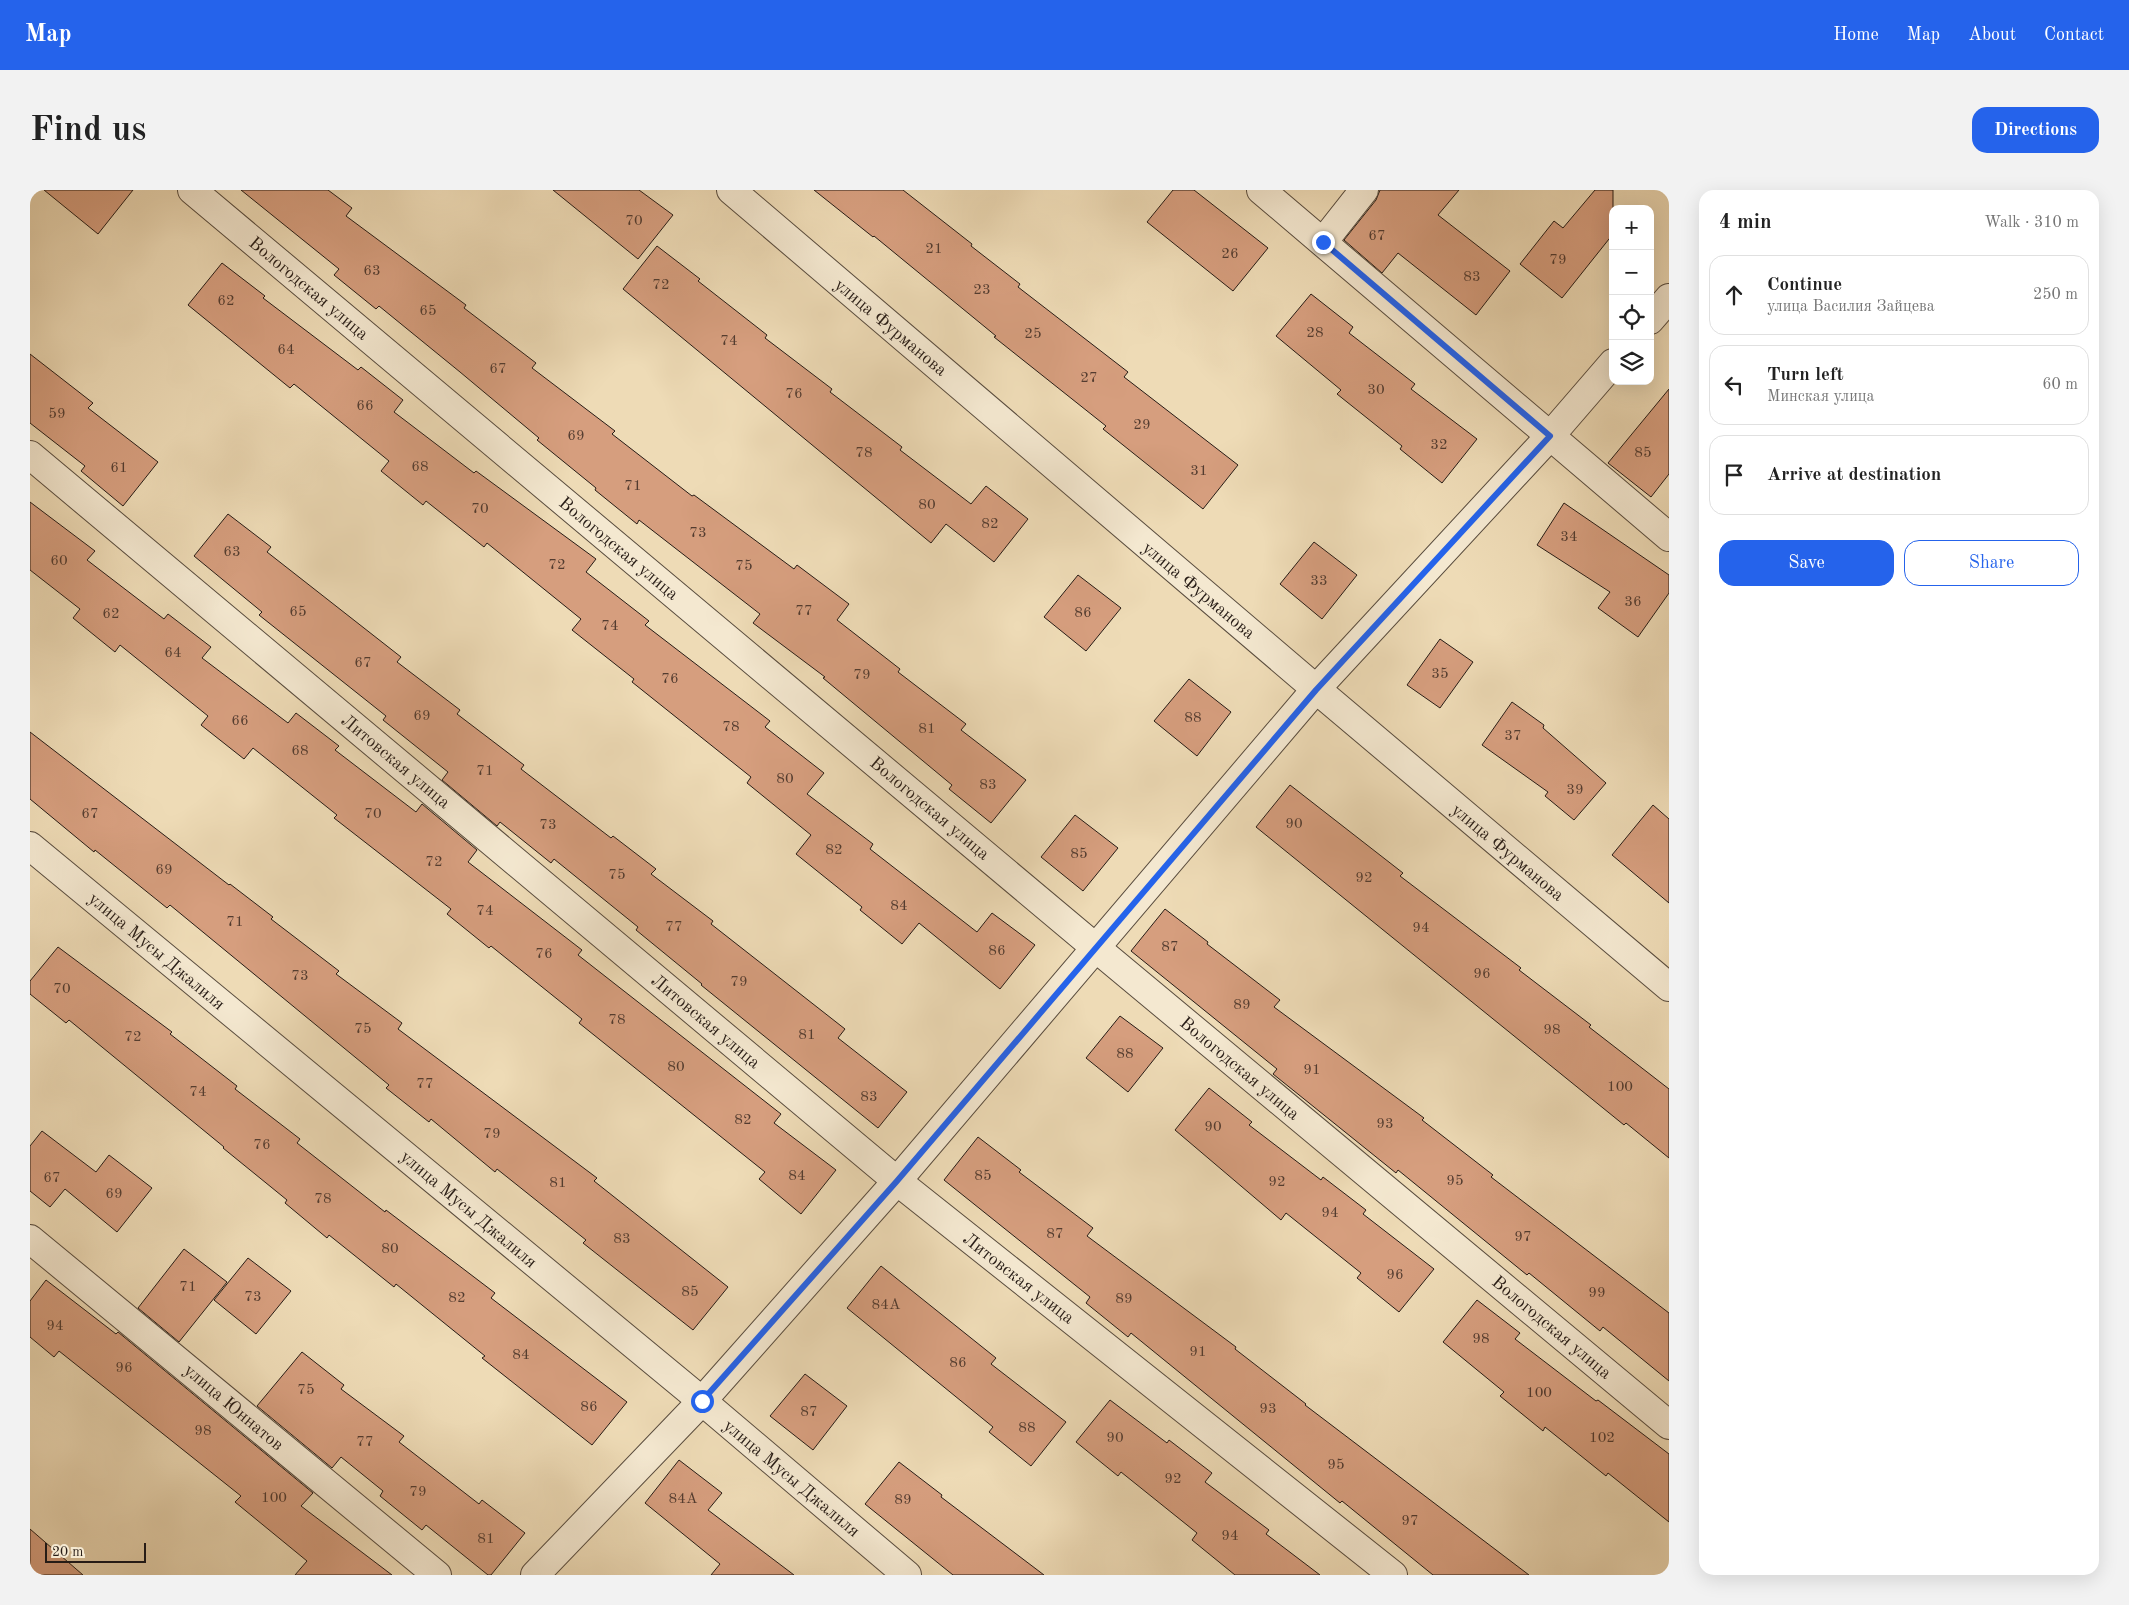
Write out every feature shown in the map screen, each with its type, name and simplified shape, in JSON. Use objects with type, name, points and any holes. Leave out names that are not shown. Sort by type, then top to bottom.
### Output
[{"type":"street","name":"Вологодская улица","points":[[192,190],[1096,948],[1669,1425]]},
{"type":"street","name":"улица Фурманова","points":[[731,190],[1316,690],[1669,987]]},
{"type":"street","points":[[1261,190],[1669,537]]},
{"type":"street","points":[[1323,242],[1364,190]]},
{"type":"street","points":[[1654,315],[1669,298]]},
{"type":"street","points":[[535,1575],[702,1401],[897,1181],[1316,690],[1550,436],[1609,368]]},
{"type":"street","name":"Литовская улица","points":[[30,455],[897,1181],[1393,1575]]},
{"type":"street","name":"улица Мусы Джалиля","points":[[30,846],[702,1401],[907,1575]]},
{"type":"street","name":"улица Юннатов","points":[[30,1239],[437,1575]]},
{"type":"building","points":[[44,190],[133,190],[98,234]]},
{"type":"building","points":[[241,190],[328,190],[352,208],[346,216],[466,305],[464,308],[536,363],[532,368],[615,431],[612,434],[692,496],[694,495],[794,569],[797,565],[849,604],[837,620],[900,669],[898,672],[966,724],[961,730],[1026,780],[991,823],[949,789],[952,785],[823,678],[825,677],[753,623],[760,614],[639,520],[637,524],[595,490],[596,488],[537,440],[539,438],[460,372],[379,306],[376,309],[334,275],[339,269]]},
{"type":"building","points":[[553,190],[639,190],[673,215],[638,259]]},
{"type":"building","points":[[814,190],[903,190],[1020,284],[1018,287],[1128,372],[1124,377],[1238,465],[1203,509],[1103,429],[1106,426],[994,337],[996,336],[874,236]]},
{"type":"building","points":[[1173,190],[1194,190],[1268,248],[1233,291],[1147,222]]},
{"type":"building","points":[[1380,190],[1459,190],[1438,215],[1510,271],[1476,315],[1398,253],[1382,273],[1344,240],[1376,200]]},
{"type":"building","points":[[1595,190],[1613,190],[1613,205],[1609,205],[1609,239],[1562,298],[1520,264],[1554,221],[1563,228]]},
{"type":"building","points":[[657,246],[767,335],[765,338],[832,389],[830,392],[902,447],[900,450],[971,504],[986,486],[1028,519],[994,562],[946,524],[931,543],[623,289]]},
{"type":"building","points":[[222,263],[265,296],[263,298],[358,370],[361,367],[403,400],[394,412],[474,473],[476,471],[596,559],[586,572],[649,621],[645,625],[770,721],[765,727],[824,773],[807,794],[873,844],[870,849],[977,932],[992,913],[1035,945],[1000,989],[919,923],[902,944],[860,910],[862,907],[796,854],[811,835],[747,783],[751,777],[632,682],[634,679],[572,630],[581,619],[487,543],[484,547],[426,501],[423,505],[381,471],[389,461],[294,384],[290,388],[188,305]]},
{"type":"building","points":[[1311,294],[1353,327],[1349,333],[1415,384],[1411,389],[1477,439],[1442,483],[1400,449],[1402,446],[1337,394],[1341,390],[1276,336]]},
{"type":"building","points":[[30,354],[93,403],[88,408],[158,462],[123,506],[81,471],[85,466],[30,423]]},
{"type":"building","points":[[1669,389],[1669,474],[1651,497],[1608,463]]},
{"type":"building","points":[[30,502],[95,551],[87,560],[164,619],[168,614],[211,647],[202,658],[288,723],[296,713],[339,746],[335,750],[416,812],[422,804],[477,850],[468,862],[582,950],[578,955],[781,1114],[774,1123],[836,1170],[801,1214],[759,1179],[765,1172],[579,1023],[582,1019],[491,946],[489,948],[447,914],[451,909],[334,818],[337,815],[253,748],[244,759],[201,725],[208,716],[120,645],[115,652],[73,618],[80,609],[30,570]]},
{"type":"building","points":[[1564,503],[1669,575],[1669,593],[1638,637],[1598,608],[1610,592],[1537,545]]},
{"type":"building","points":[[228,514],[271,547],[267,552],[401,657],[397,662],[460,710],[457,714],[524,765],[521,769],[611,838],[613,836],[656,869],[651,874],[713,921],[711,924],[845,1029],[838,1038],[907,1092],[878,1128],[701,985],[636,930],[638,927],[554,859],[551,863],[500,822],[497,826],[442,780],[448,772],[383,720],[386,716],[259,615],[262,612],[194,556]]},
{"type":"building","points":[[1314,542],[1357,575],[1322,619],[1280,584]]},
{"type":"building","points":[[1078,575],[1121,608],[1086,651],[1044,617]]},
{"type":"building","points":[[1440,639],[1473,662],[1440,708],[1407,685]]},
{"type":"building","points":[[1189,679],[1231,712],[1197,756],[1154,721]]},
{"type":"building","points":[[1512,702],[1544,725],[1543,728],[1606,783],[1574,820],[1545,796],[1548,792],[1482,745]]},
{"type":"building","points":[[30,732],[273,917],[271,919],[339,971],[336,974],[402,1023],[398,1029],[597,1178],[594,1181],[728,1287],[693,1330],[583,1243],[586,1240],[497,1169],[495,1172],[431,1119],[429,1122],[386,1088],[389,1085],[170,905],[167,908],[95,850],[94,852],[30,799]]},
{"type":"building","points":[[1290,785],[1403,873],[1400,876],[1521,968],[1519,970],[1591,1025],[1589,1027],[1669,1089],[1669,1158],[1626,1123],[1624,1125],[1256,827]]},
{"type":"building","points":[[1653,805],[1669,819],[1669,903],[1612,855]]},
{"type":"building","points":[[1075,815],[1118,848],[1083,891],[1041,857]]},
{"type":"building","points":[[1165,909],[1280,1000],[1274,1007],[1424,1118],[1422,1120],[1493,1175],[1491,1177],[1669,1313],[1669,1381],[1603,1327],[1600,1331],[1529,1273],[1527,1275],[1398,1170],[1396,1173],[1273,1074],[1277,1069],[1131,951]]},
{"type":"building","points":[[58,947],[172,1032],[170,1034],[237,1086],[235,1089],[300,1139],[297,1143],[385,1212],[386,1210],[495,1293],[491,1298],[627,1402],[592,1445],[482,1358],[485,1356],[396,1284],[394,1287],[329,1235],[327,1238],[285,1203],[287,1200],[224,1147],[69,1020],[66,1023],[30,994],[30,981]]},
{"type":"building","points":[[1120,1016],[1163,1048],[1128,1092],[1086,1058]]},
{"type":"building","points":[[1209,1088],[1252,1122],[1249,1125],[1321,1180],[1323,1177],[1366,1210],[1363,1214],[1434,1269],[1399,1312],[1357,1278],[1361,1273],[1286,1213],[1281,1220],[1175,1130]]},
{"type":"building","points":[[42,1131],[96,1172],[109,1155],[152,1188],[117,1232],[65,1189],[50,1207],[30,1191],[30,1146]]},
{"type":"building","points":[[978,1137],[1021,1170],[1019,1172],[1093,1228],[1087,1236],[1236,1347],[1235,1349],[1305,1405],[1529,1575],[1433,1575],[1342,1501],[1340,1503],[1131,1333],[1128,1337],[1086,1303],[1090,1297],[944,1180]]},
{"type":"building","points":[[184,1249],[227,1282],[179,1342],[138,1308]]},
{"type":"building","points":[[248,1258],[291,1291],[256,1334],[214,1300]]},
{"type":"building","points":[[881,1266],[996,1358],[991,1364],[1066,1422],[1031,1466],[989,1432],[993,1427],[847,1308]]},
{"type":"building","points":[[46,1280],[116,1334],[118,1332],[313,1493],[301,1506],[392,1575],[295,1575],[307,1561],[235,1502],[241,1496],[59,1351],[54,1357],[30,1337],[30,1301]]},
{"type":"building","points":[[1477,1300],[1520,1333],[1515,1339],[1669,1454],[1669,1522],[1608,1473],[1606,1476],[1545,1427],[1543,1431],[1500,1396],[1504,1392],[1443,1342]]},
{"type":"building","points":[[302,1352],[344,1385],[341,1389],[404,1436],[399,1442],[479,1504],[482,1500],[525,1533],[491,1575],[488,1575],[426,1525],[422,1530],[380,1496],[383,1491],[341,1457],[332,1468],[257,1406]]},
{"type":"building","points":[[805,1374],[847,1406],[813,1450],[770,1416]]},
{"type":"building","points":[[1110,1400],[1167,1443],[1169,1440],[1212,1473],[1205,1482],[1269,1530],[1266,1534],[1320,1575],[1235,1575],[1192,1540],[1197,1533],[1121,1472],[1118,1476],[1076,1442]]},
{"type":"building","points":[[679,1460],[722,1493],[708,1510],[794,1575],[711,1575],[720,1564],[645,1503]]},
{"type":"building","points":[[899,1462],[942,1495],[941,1497],[1044,1575],[953,1575],[865,1504]]},
{"type":"building","points":[[30,1529],[83,1575],[30,1575]]},
{"type":"route","points":[[702,1401],[897,1181],[1316,690],[1550,436],[1323,242]]}]
